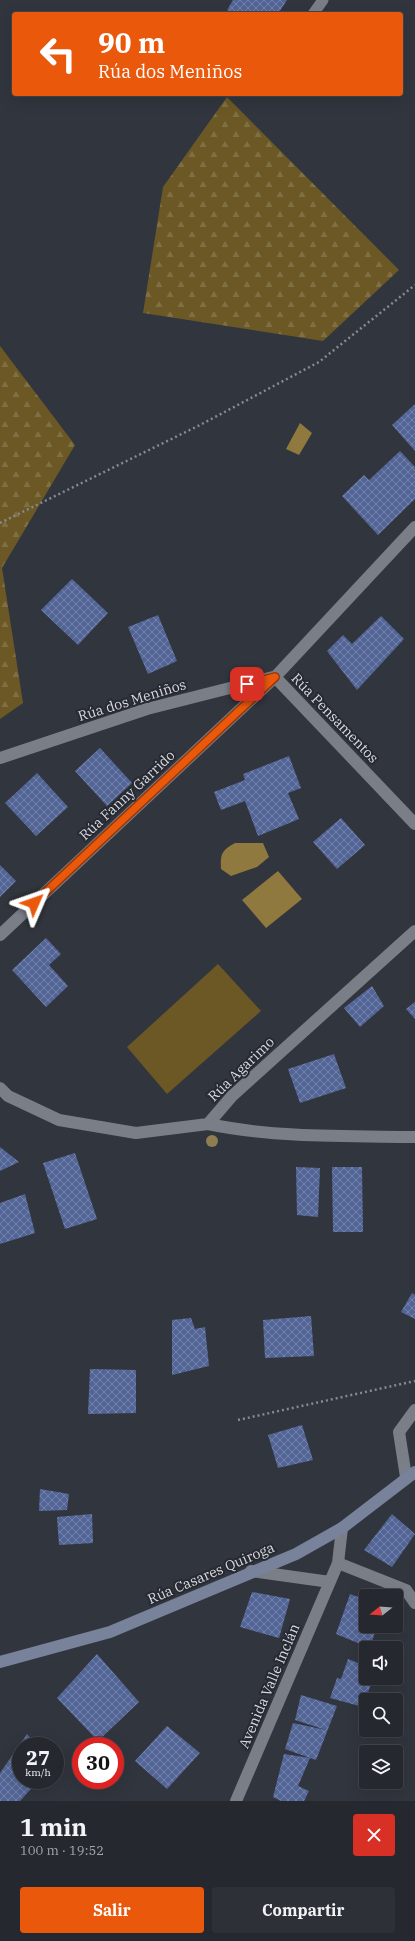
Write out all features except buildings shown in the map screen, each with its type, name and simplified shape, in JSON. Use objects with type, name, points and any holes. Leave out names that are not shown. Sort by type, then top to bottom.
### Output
[{"type":"street","name":"Rúa Pensamentos","points":[[415,527],[275,677],[415,824]]},
{"type":"street","name":"Rúa dos Meniños","points":[[0,758],[147,710],[275,677]]},
{"type":"street","name":"Rúa Fanny Garrido","points":[[0,935],[275,677]]},
{"type":"street","name":"Rúa Agarimo","points":[[415,931],[232,1096],[208,1124],[244,1131],[345,1136],[415,1137]]},
{"type":"street","points":[[0,1088],[8,1096],[60,1120],[136,1133],[208,1124]]},
{"type":"street","points":[[411,1474],[399,1432],[415,1410]]},
{"type":"street","name":"Rúa Casares Quiroga","points":[[0,1662],[110,1632],[251,1571],[296,1554],[342,1528],[411,1474]]},
{"type":"street","name":"Avenida Valle Inclán","points":[[236,1801],[338,1563],[342,1528]]},
{"type":"street","points":[[338,1563],[406,1590],[415,1604]]},
{"type":"street","points":[[251,1571],[330,1582]]},
{"type":"lane","points":[[314,12],[323,0]]},
{"type":"path","points":[[0,523],[200,425],[319,362],[415,285]]},
{"type":"path","points":[[238,1420],[415,1381]]},
{"type":"green space","points":[[227,97],[399,270],[323,341],[143,313],[163,187]]},
{"type":"green space","points":[[0,346],[75,445],[2,568],[23,703],[0,719]]},
{"type":"green space","points":[[218,964],[261,1011],[167,1094],[127,1047]]},
{"type":"shaded area","points":[[300,423],[312,433],[299,455],[286,449]]},
{"type":"shaded area","points":[[235,843],[263,843],[269,857],[257,867],[231,876],[221,869],[221,860],[225,850]]},
{"type":"shaded area","points":[[278,871],[302,899],[266,928],[242,900]]},
{"type":"route","points":[[34,903],[275,677],[247,684]]}]
